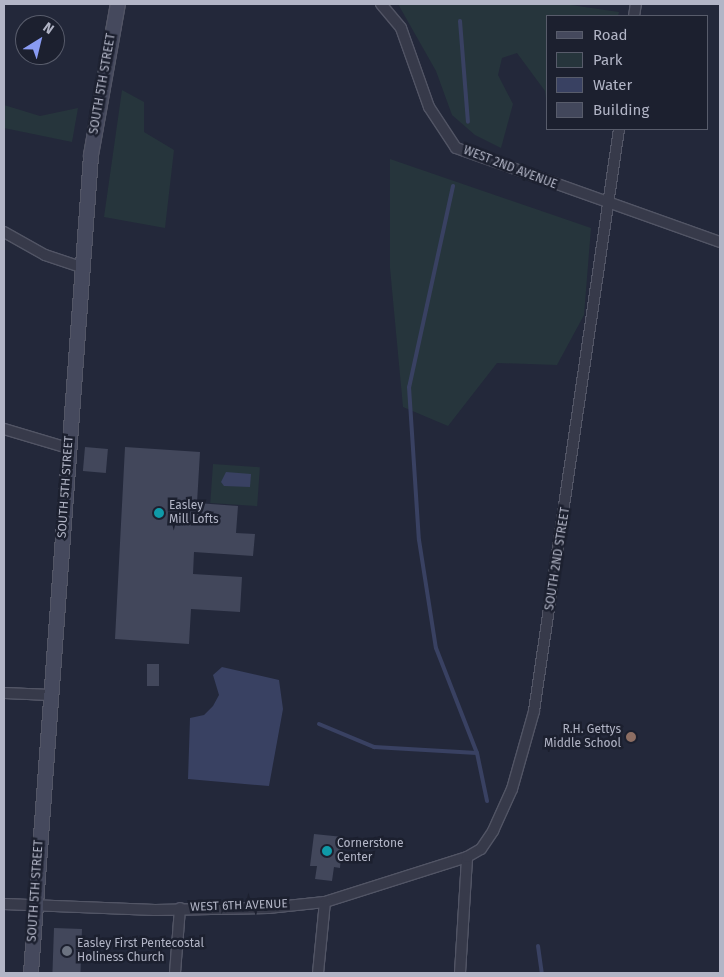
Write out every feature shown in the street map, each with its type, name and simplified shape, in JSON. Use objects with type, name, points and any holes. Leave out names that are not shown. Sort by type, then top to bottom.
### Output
[{"type":"street","name":"SOUTH 5TH STREET","points":[[31,973],[68,448],[84,268],[91,155],[118,4]]},
{"type":"street","name":"WEST 2ND AVENUE","points":[[381,4],[401,28],[429,107],[456,148],[720,242]]},
{"type":"street","name":"SOUTH 2ND STREET","points":[[467,857],[481,850],[493,831],[512,790],[534,711],[619,130]]},
{"type":"street","points":[[4,232],[45,255],[84,268]]},
{"type":"street","points":[[4,429],[68,448]]},
{"type":"street","points":[[4,693],[52,695]]},
{"type":"street","points":[[460,973],[467,857]]},
{"type":"street","name":"WEST 6TH AVENUE","points":[[4,904],[180,908],[325,902],[467,857]]},
{"type":"street","points":[[318,973],[325,902]]},
{"type":"street","points":[[175,973],[180,908]]},
{"type":"green space","points":[[398,4],[564,4],[619,12],[618,15],[546,15],[546,98],[545,91],[517,53],[502,58],[498,75],[513,104],[501,148],[475,135],[452,115],[436,71]]},
{"type":"green space","points":[[122,90],[144,102],[144,132],[174,150],[165,228],[104,217]]},
{"type":"green space","points":[[4,105],[40,116],[78,108],[72,142],[4,128]]},
{"type":"green space","points":[[390,159],[591,228],[584,315],[557,365],[497,363],[448,426],[403,407],[390,268]]},
{"type":"green space","points":[[213,464],[260,467],[257,506],[210,503]]},
{"type":"water","points":[[226,472],[251,474],[250,487],[224,486],[221,482]]},
{"type":"water","points":[[222,667],[279,680],[283,709],[269,786],[188,779],[190,718],[204,715],[213,706],[219,695],[213,675]]},
{"type":"building","points":[[85,447],[108,449],[106,473],[83,471]]},
{"type":"building","name":"Easley Mill Lofts","points":[[125,447],[200,452],[197,503],[238,506],[236,533],[255,534],[253,556],[194,552],[193,574],[242,577],[240,612],[191,609],[189,644],[115,639]]},
{"type":"building","points":[[147,664],[159,664],[159,686],[147,686]]},
{"type":"building","name":"Cornerstone Center","points":[[314,834],[343,837],[340,868],[334,867],[332,881],[315,879],[317,866],[310,866]]},
{"type":"building","name":"Easley First Pentecostal Holiness Church","points":[[54,928],[82,929],[80,973],[52,973]]},
{"type":"waterway","points":[[460,21],[468,122]]},
{"type":"waterway","points":[[453,186],[409,387],[419,540],[436,648],[477,753],[487,801]]},
{"type":"waterway","points":[[319,724],[374,747],[477,753]]},
{"type":"waterway","points":[[538,946],[542,973]]},
{"type":"place","name":"Easley Mill Lofts","points":[[159,513]]},
{"type":"place","name":"R.H. Gettys Middle School","points":[[631,737]]},
{"type":"place","name":"Cornerstone Center","points":[[327,851]]},
{"type":"place","name":"Easley First Pentecostal Holiness Church","points":[[67,951]]}]
